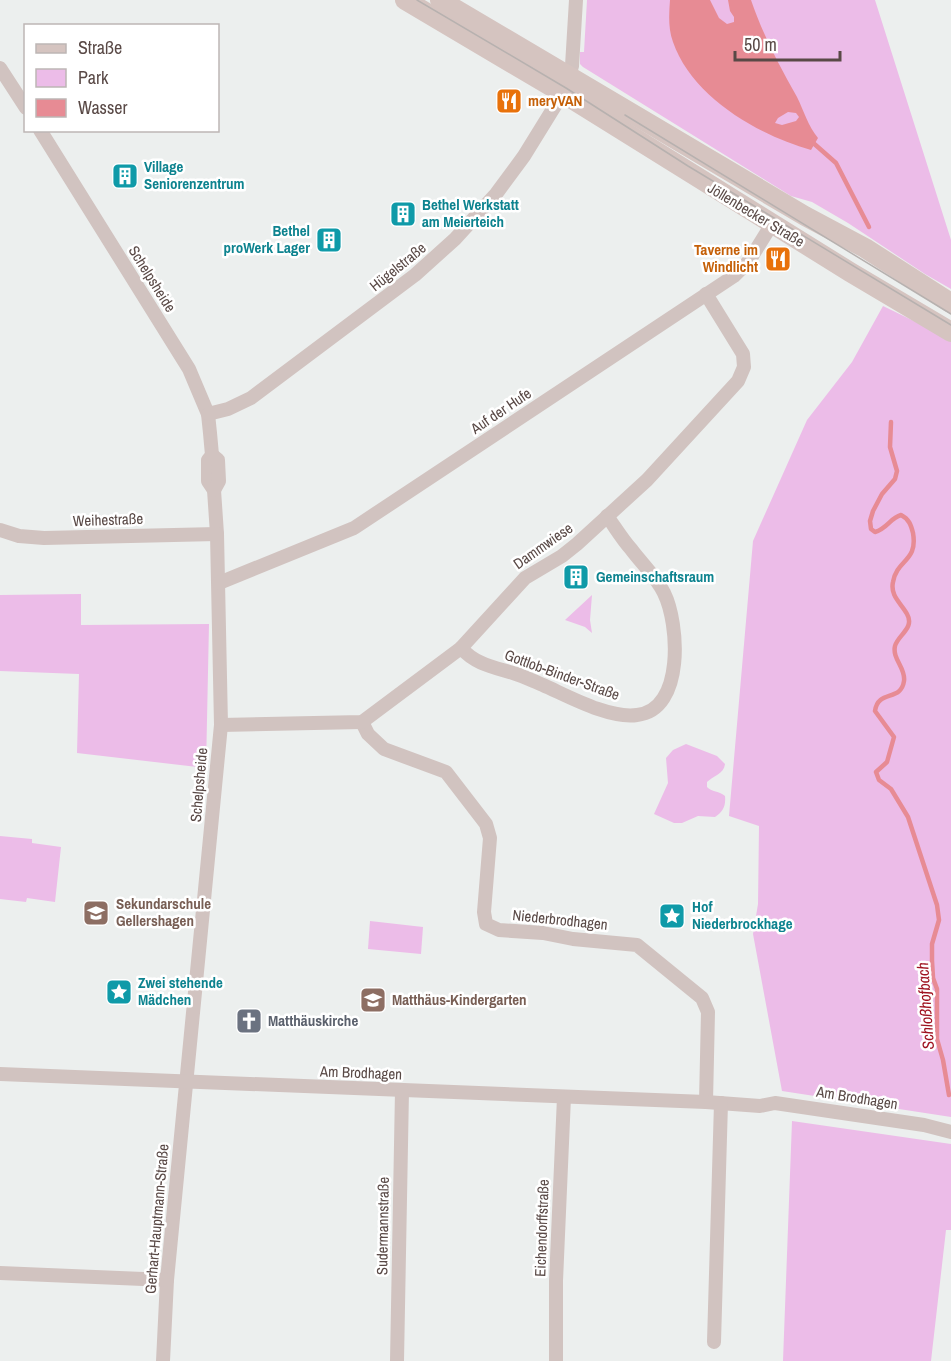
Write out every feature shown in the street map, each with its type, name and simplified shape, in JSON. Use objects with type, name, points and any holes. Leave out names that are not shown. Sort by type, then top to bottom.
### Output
[{"type":"main road","name":"Jöllenbecker Straße","points":[[405,0],[796,210],[850,240],[951,303]]},
{"type":"main road","name":"Jöllenbecker Straße","points":[[441,0],[772,224],[951,332]]},
{"type":"street","points":[[567,85],[574,55],[576,0]]},
{"type":"street","points":[[0,68],[24,105]]},
{"type":"street","name":"Hügelstraße","points":[[208,414],[251,398],[435,259],[496,194],[524,156],[567,85]]},
{"type":"street","name":"Schelpsheide","points":[[41,132],[189,369],[208,414],[212,454],[218,460],[219,482],[214,490],[219,583],[220,725],[188,1081]]},
{"type":"street","name":"Auf der Hufe","points":[[219,583],[354,528],[742,269],[772,224]]},
{"type":"street","name":"Dammwiese","points":[[362,722],[461,648],[525,578],[573,547],[608,516],[646,480],[734,386],[742,374],[745,361],[706,294]]},
{"type":"street","name":"Gottlob-Binder-Straße","points":[[461,648],[470,658],[489,667],[524,677],[579,701],[615,713],[638,715],[658,705],[669,688],[675,651],[674,629],[669,605],[659,584],[630,549],[608,516]]},
{"type":"street","name":"Weihestraße","points":[[0,530],[19,536],[44,538],[217,534]]},
{"type":"street","points":[[220,725],[362,722]]},
{"type":"street","name":"Niederbrodhagen","points":[[362,722],[368,734],[384,749],[446,772],[486,824],[490,838],[484,912],[486,924],[499,930],[637,945],[702,998],[708,1012],[706,1102]]},
{"type":"street","name":"Am Brodhagen","points":[[0,1074],[760,1106],[775,1103],[924,1125],[951,1132]]},
{"type":"street","name":"Gerhart-Hauptmann-Straße","points":[[163,1361],[167,1280],[188,1081]]},
{"type":"street","name":"Sudermannstraße","points":[[397,1361],[402,1091]]},
{"type":"street","name":"Eichendorffstraße","points":[[556,1361],[556,1281],[564,1097]]},
{"type":"street","points":[[714,1342],[721,1103]]},
{"type":"street","points":[[0,1272],[167,1280]]},
{"type":"green space","points":[[587,0],[875,0],[951,240],[951,289],[848,223],[812,202],[791,196],[583,67],[580,64],[580,52],[584,52]]},
{"type":"green space","points":[[883,306],[951,339],[951,1117],[782,1091],[753,934],[758,904],[759,826],[729,816],[753,541],[807,420],[852,362]]},
{"type":"green space","points":[[81,594],[81,625],[209,624],[206,768],[77,753],[79,674],[0,671],[0,595]]},
{"type":"green space","points":[[592,595],[590,620],[592,633],[585,627],[565,620]]},
{"type":"green space","points":[[686,744],[717,756],[725,764],[720,773],[707,782],[707,787],[725,796],[725,803],[722,811],[715,817],[698,816],[682,823],[674,823],[654,814],[668,783],[666,758],[673,750]]},
{"type":"green space","points":[[0,836],[32,839],[32,843],[61,847],[55,902],[27,898],[26,902],[0,899]]},
{"type":"green space","points":[[370,921],[423,927],[421,954],[368,949]]},
{"type":"green space","points":[[792,1121],[951,1144],[951,1230],[946,1230],[931,1361],[783,1361]]},
{"type":"water","points":[[670,0],[710,0],[719,18],[727,24],[734,22],[728,0],[751,0],[772,50],[818,138],[811,150],[770,135],[749,124],[729,111],[695,80],[682,62],[671,37]],"holes":[[[788,112],[796,113],[799,117],[796,121],[782,125],[775,123],[778,118]]]},
{"type":"waterway","name":"Schloßhofbach","points":[[811,141],[836,163],[869,227]]},
{"type":"waterway","name":"Schloßhofbach","points":[[891,422],[890,447],[897,471],[895,479],[882,494],[873,511],[870,521],[871,529],[875,532],[901,515],[910,525],[914,542],[913,550],[895,574],[892,587],[909,619],[908,627],[895,646],[904,681],[899,691],[885,697],[877,704],[875,711],[894,737],[887,762],[876,772],[879,780],[891,789],[908,817],[937,905],[939,920],[932,944],[933,978],[937,989],[937,1039],[949,1095]]},
{"type":"tram line","points":[[417,0],[566,88],[688,166],[951,325]]},
{"type":"tram line","points":[[625,115],[951,314]]},
{"type":"place","name":"meryVAN","points":[[509,101]]},
{"type":"place","name":"Village Seniorenzentrum","points":[[125,176]]},
{"type":"place","name":"Bethel Werkstatt am Meierteich","points":[[403,214]]},
{"type":"place","name":"Bethel proWerk Lager","points":[[329,240]]},
{"type":"place","name":"Taverne im Windlicht","points":[[778,259]]},
{"type":"place","name":"Gemeinschaftsraum","points":[[576,577]]},
{"type":"place","name":"Sekundarschule Gellershagen","points":[[96,913]]},
{"type":"place","name":"Hof Niederbrockhage","points":[[672,916]]},
{"type":"place","name":"Zwei stehende Mädchen","points":[[119,992]]},
{"type":"place","name":"Matthäus-Kindergarten","points":[[373,1000]]},
{"type":"place","name":"Matthäuskirche","points":[[249,1021]]}]
